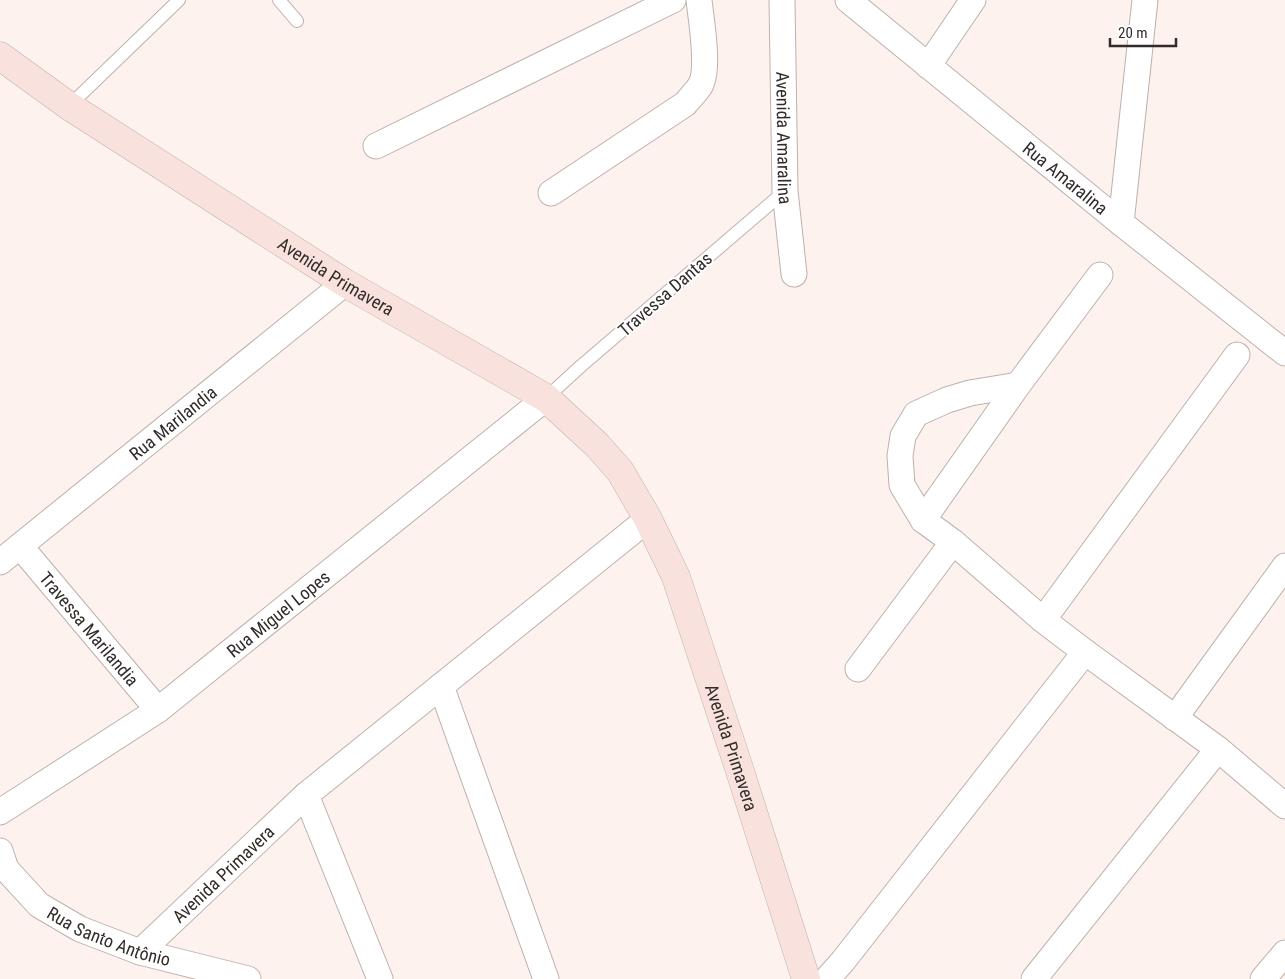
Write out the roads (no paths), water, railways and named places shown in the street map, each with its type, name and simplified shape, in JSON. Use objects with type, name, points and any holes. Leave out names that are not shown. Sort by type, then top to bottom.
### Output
[{"type":"street","points":[[376,146],[673,0]]},
{"type":"street","points":[[550,193],[685,104],[701,85],[705,59],[699,0]]},
{"type":"street","name":"Avenida Amaralina","points":[[782,0],[785,191],[794,274]]},
{"type":"street","name":"Rua Amaralina","points":[[848,0],[1121,223],[1285,353]]},
{"type":"street","points":[[928,66],[973,0]]},
{"type":"street","points":[[1121,223],[1145,0]]},
{"type":"street","name":"Avenida Primavera","points":[[0,56],[69,106],[346,283],[546,398],[596,445],[620,471],[648,519],[676,577],[806,979]]},
{"type":"street","points":[[923,520],[1100,275]]},
{"type":"street","name":"Rua Marilandia","points":[[0,562],[346,283]]},
{"type":"street","points":[[1043,620],[1236,355]]},
{"type":"street","points":[[1018,386],[970,392],[916,414],[903,436],[900,456],[902,485],[923,520],[953,542],[1043,620],[1218,749],[1285,806]]},
{"type":"street","name":"Rua Miguel Lopes","points":[[0,812],[158,710],[546,398]]},
{"type":"street","name":"Avenida Primavera","points":[[140,952],[306,795],[648,519]]},
{"type":"street","points":[[858,669],[953,542]]},
{"type":"street","name":"Travessa Marilandia","points":[[20,546],[158,710]]},
{"type":"street","points":[[1175,718],[1285,566]]},
{"type":"street","points":[[827,979],[844,961],[1084,652]]},
{"type":"street","points":[[441,686],[546,979]]},
{"type":"street","points":[[1034,979],[1218,749]]},
{"type":"street","points":[[306,795],[380,979]]},
{"type":"street","name":"Rua Santo Antônio","points":[[0,851],[6,869],[40,905],[80,928],[140,952],[248,979]]},
{"type":"street","points":[[1263,979],[1285,953]]},
{"type":"lane","points":[[69,106],[180,0]]},
{"type":"lane","points":[[279,0],[297,21]]},
{"type":"lane","name":"Travessa Dantas","points":[[546,398],[785,191]]}]
